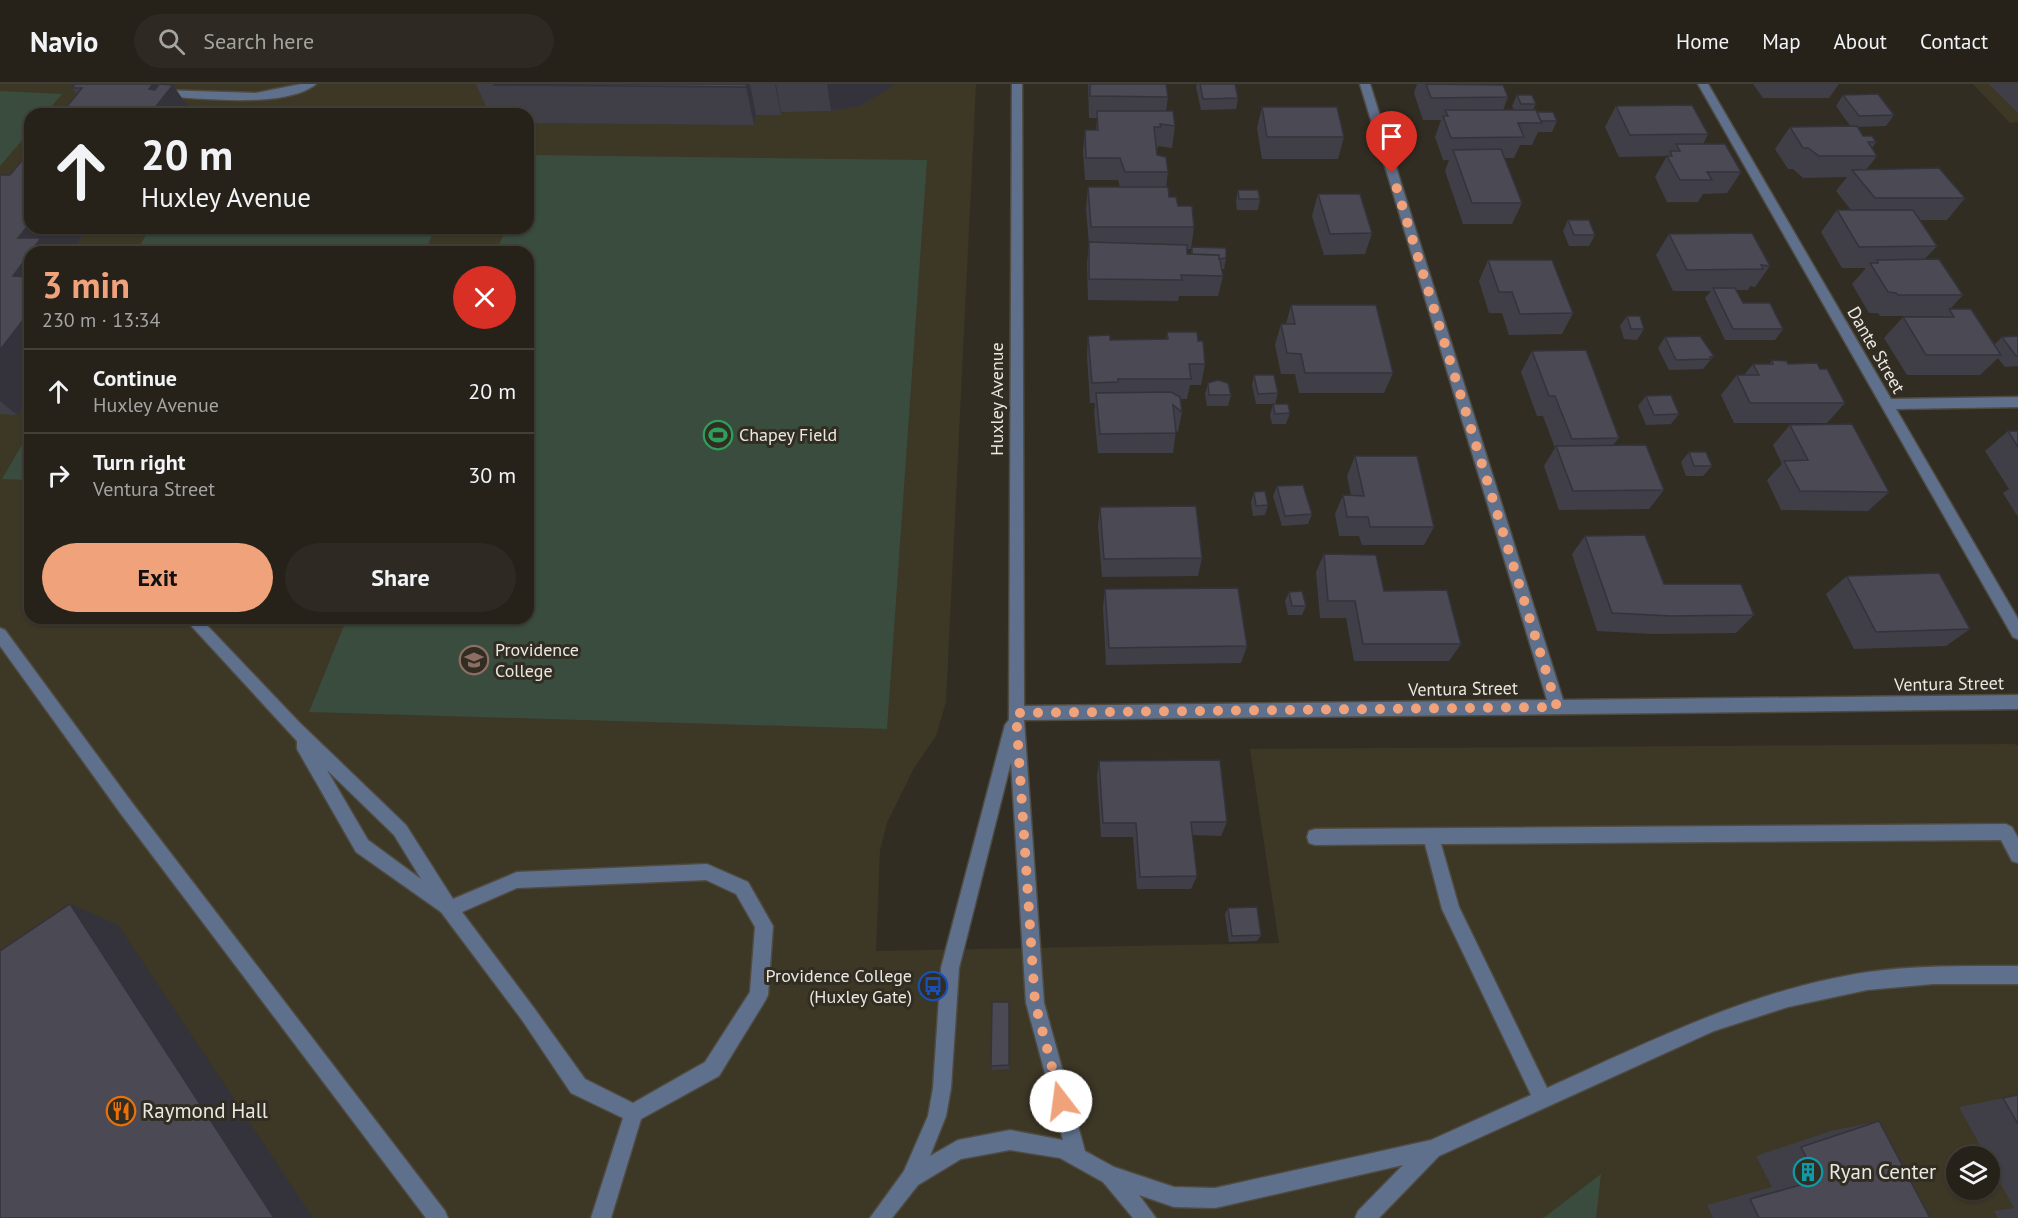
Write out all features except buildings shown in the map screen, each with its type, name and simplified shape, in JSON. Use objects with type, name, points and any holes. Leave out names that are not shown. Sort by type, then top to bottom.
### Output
[{"type":"street","points":[[148,92],[260,98],[289,93],[311,84]]},
{"type":"street","name":"Huxley Avenue","points":[[1017,84],[1016,713],[1035,1003],[1077,1158]]},
{"type":"street","points":[[1365,84],[1557,707]]},
{"type":"street","name":"Dante Street","points":[[1703,84],[2018,633]]},
{"type":"street","points":[[1886,404],[2018,402]]},
{"type":"street","points":[[197,624],[294,728],[400,830],[449,909],[528,1014],[578,1086],[634,1113]]},
{"type":"street","points":[[0,634],[127,808],[438,1218]]},
{"type":"street","name":"Ventura Street","points":[[1016,713],[2018,702]]},
{"type":"street","name":"Huxley Avenue","points":[[911,1178],[937,1116],[942,1088],[950,968],[961,917],[1016,713]]},
{"type":"street","points":[[294,728],[362,846],[449,909]]},
{"type":"street","points":[[1315,837],[2006,832],[2018,855]]},
{"type":"street","points":[[1431,836],[1437,865],[1451,909],[1542,1098]]},
{"type":"street","points":[[449,909],[517,880],[707,872],[742,888],[764,926],[759,995],[712,1069],[634,1113],[600,1218]]},
{"type":"street","points":[[880,1218],[911,1178],[958,1150],[1010,1140],[1062,1149],[1110,1175],[1174,1197],[1215,1198],[1432,1149],[1711,1023],[1793,997],[1832,987],[1920,976],[2018,975]]},
{"type":"street","points":[[1365,1218],[1432,1149]]},
{"type":"street","points":[[1110,1175],[1146,1218]]},
{"type":"shaded area","name":"Providence College","points":[[0,84],[976,84],[946,702],[936,736],[914,768],[887,823],[880,850],[876,951],[1279,943],[1250,749],[2014,744],[2018,746],[2018,1218],[0,1218]]},
{"type":"shaded area","points":[[1973,84],[2018,84],[2018,122],[2010,123]]},
{"type":"green space","points":[[0,91],[62,94],[50,108],[24,108],[24,138],[0,166]]},
{"type":"green space","name":"Chapey Field","points":[[535,155],[927,160],[887,729],[309,712],[345,624],[534,624],[534,246],[498,246],[504,234],[534,234]]},
{"type":"green space","points":[[146,234],[432,234],[428,246],[140,246]]},
{"type":"green space","points":[[24,441],[24,480],[2,479]]},
{"type":"green space","points":[[1601,1174],[1596,1218],[1542,1218],[1546,1216]]},
{"type":"place","name":"Chapey Field","points":[[718,435]]},
{"type":"place","name":"Providence College","points":[[474,660]]},
{"type":"place","name":"Providence College (Huxley Gate)","points":[[933,986]]},
{"type":"place","name":"Raymond Hall","points":[[121,1111]]},
{"type":"place","name":"Ryan Center","points":[[1808,1172]]},
{"type":"route","points":[[1061,1101],[1035,1003],[1016,713],[1557,707],[1392,173]]}]
